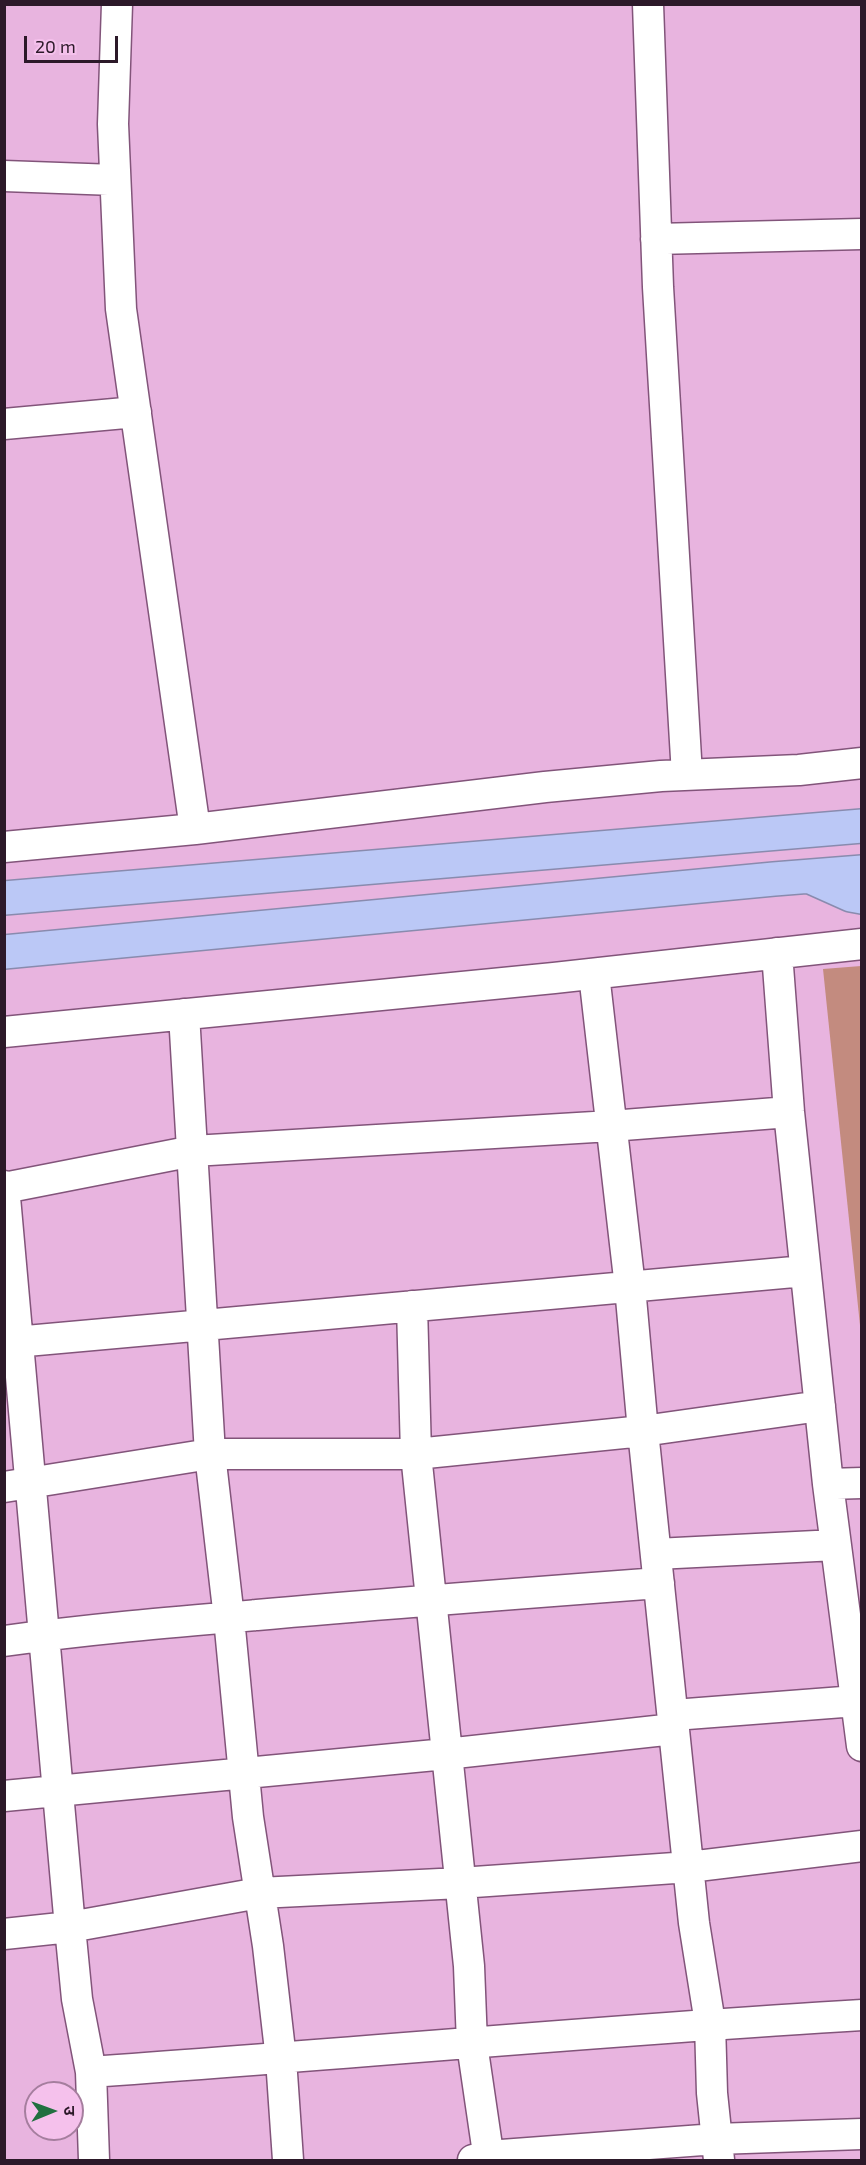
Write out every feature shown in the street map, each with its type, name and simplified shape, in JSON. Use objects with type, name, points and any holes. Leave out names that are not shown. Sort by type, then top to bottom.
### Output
[{"type":"highway","points":[[4,897],[861,826]]},
{"type":"highway","points":[[4,952],[861,872]]},
{"type":"highway","points":[[808,876],[851,896],[861,897]]},
{"type":"street","points":[[117,4],[113,124],[121,309],[195,829]]},
{"type":"street","points":[[648,4],[656,239],[687,775]]},
{"type":"street","points":[[4,176],[115,180]]},
{"type":"street","points":[[656,239],[861,234]]},
{"type":"street","points":[[4,424],[136,412]]},
{"type":"street","points":[[4,847],[195,829],[545,787],[687,775],[799,770],[861,763]]},
{"type":"street","points":[[4,1032],[594,974],[861,944]]},
{"type":"street","points":[[4,1796],[446,1754],[674,1722],[859,1725],[828,1484],[805,1271],[789,1112],[777,953]]},
{"type":"street","points":[[594,974],[630,1287],[694,1923],[710,2024],[712,2093],[717,2150]]},
{"type":"street","points":[[184,1014],[210,1454],[230,1618],[258,1893],[268,1946],[281,2059],[288,2160]]},
{"type":"street","points":[[94,2160],[91,2072],[77,1999],[44,1635],[17,1485],[5,1187],[193,1151],[611,1126],[789,1112]]},
{"type":"street","points":[[11,1343],[805,1271]]},
{"type":"street","points":[[412,1306],[416,1454],[469,1966],[472,2044],[483,2159],[717,2150],[861,2134]]},
{"type":"street","points":[[17,1485],[210,1454],[416,1454],[643,1431],[820,1406]]},
{"type":"street","points":[[828,1484],[861,1483]]},
{"type":"street","points":[[656,1554],[836,1545]]},
{"type":"street","points":[[4,1641],[44,1635],[431,1600],[659,1583]]},
{"type":"street","points":[[4,1934],[70,1927],[258,1893],[460,1883],[690,1867],[861,1846]]},
{"type":"street","points":[[91,2072],[861,2014]]},
{"type":"shaded area","points":[[862,966],[861,1335],[823,969]]}]
